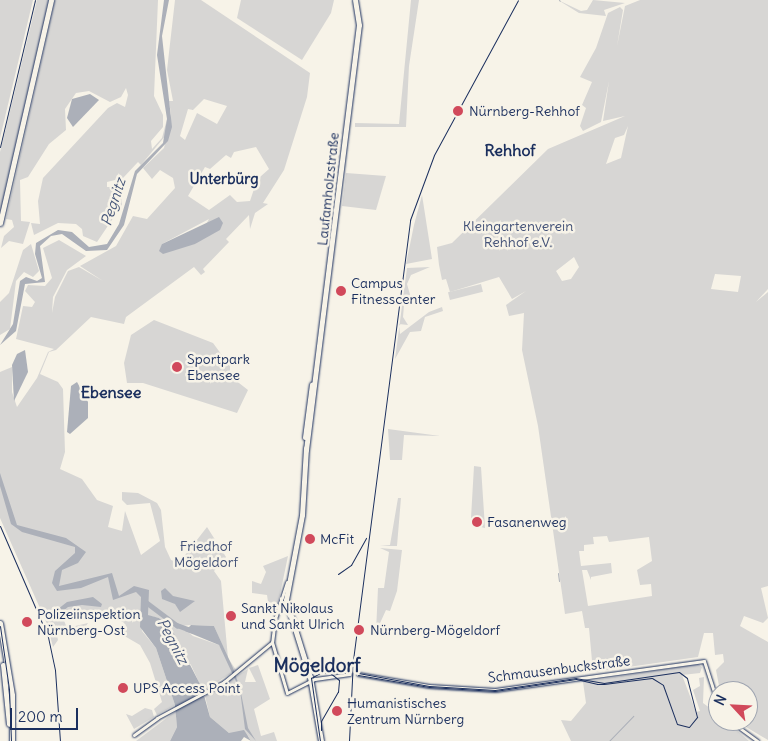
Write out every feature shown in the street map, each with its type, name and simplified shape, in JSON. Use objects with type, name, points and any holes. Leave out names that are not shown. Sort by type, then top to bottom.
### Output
[{"type":"main road","points":[[0,223],[51,0]]},
{"type":"main road","name":"Laufamholzstraße","points":[[287,582],[302,519],[313,381],[340,201],[347,96],[359,27],[355,0]]},
{"type":"main road","points":[[287,582],[287,606],[310,683],[321,741]]},
{"type":"main road","points":[[0,623],[9,696],[10,741]]},
{"type":"main road","points":[[0,637],[9,696]]},
{"type":"street","name":"Laufamholzstraße","points":[[287,582],[279,606],[272,642],[273,651],[287,693],[310,683]]},
{"type":"street","points":[[279,606],[287,606]]},
{"type":"street","points":[[134,735],[175,708],[232,677],[266,650],[272,642]]},
{"type":"street","points":[[266,650],[273,651]]},
{"type":"street","name":"Schmausenbuckstraße","points":[[358,674],[431,686],[495,690],[704,661],[711,681]]},
{"type":"street","points":[[310,683],[350,674]]},
{"type":"street","points":[[744,731],[758,741]]},
{"type":"green space","points":[[0,0],[33,0],[0,138]]},
{"type":"green space","points":[[37,0],[49,0],[0,214],[0,152]]},
{"type":"green space","points":[[55,0],[158,0],[154,96],[163,115],[163,127],[151,141],[152,149],[162,138],[167,119],[166,135],[141,165],[138,162],[123,178],[107,182],[107,187],[120,187],[122,205],[97,242],[83,236],[82,229],[76,224],[58,223],[34,235],[31,223],[40,224],[38,201],[43,178],[108,108],[117,103],[125,107],[128,95],[126,88],[121,97],[110,102],[89,91],[76,93],[65,109],[66,130],[49,144],[28,177],[20,180],[21,221],[30,222],[23,244],[9,241],[1,248],[4,236],[14,227],[12,220],[6,219]]},
{"type":"green space","name":"Friedhof Mögeldorf","points":[[175,0],[201,0],[310,73],[307,97],[284,170],[263,203],[268,204],[255,213],[250,229],[249,215],[226,239],[229,242],[203,269],[205,272],[201,275],[194,267],[126,317],[124,324],[91,317],[56,350],[49,352],[40,374],[58,382],[63,389],[65,452],[60,469],[82,479],[97,500],[113,506],[108,527],[122,531],[125,511],[141,555],[160,541],[150,503],[127,505],[122,500],[122,492],[138,493],[157,503],[161,510],[165,547],[171,560],[179,563],[207,527],[226,557],[214,571],[221,581],[228,658],[236,670],[203,691],[191,665],[182,655],[179,642],[159,618],[141,614],[142,631],[156,648],[175,705],[157,715],[154,709],[162,702],[150,663],[140,645],[121,634],[126,625],[123,622],[98,610],[68,612],[63,618],[67,628],[88,623],[81,633],[56,631],[58,640],[53,647],[47,624],[0,518],[0,372],[12,367],[12,392],[17,407],[37,378],[48,352],[54,349],[16,339],[23,306],[32,307],[35,302],[25,291],[28,285],[45,286],[52,278],[43,248],[59,240],[86,256],[67,270],[53,297],[52,313],[55,297],[68,271],[79,267],[103,281],[80,266],[116,246],[133,216],[147,219],[175,188],[173,178],[160,170],[152,179],[143,168],[164,148],[171,114],[169,101],[173,101],[167,70]],"holes":[[[204,99],[227,106],[217,124],[197,113],[185,140],[180,136],[188,109],[193,110]],[[256,147],[269,169],[253,183],[256,183],[250,201],[237,202],[230,195],[209,210],[188,196],[205,167],[210,169],[226,155],[231,158],[234,152]],[[209,219],[195,244],[162,244]],[[181,626],[214,626],[228,658],[219,645],[193,636]]]},
{"type":"green space","points":[[241,0],[334,0],[331,13],[302,60],[237,18]]},
{"type":"green space","points":[[411,0],[419,0],[409,66],[406,127],[355,127],[355,123],[399,124]]},
{"type":"green space","points":[[558,0],[581,11],[587,10],[593,0],[625,3],[604,10],[606,16],[579,13]]},
{"type":"green space","name":"Kleingartenverein Rehhof e.V.","points":[[640,0],[768,0],[768,289],[756,302],[768,292],[768,586],[761,588],[768,618],[763,623],[744,616],[740,626],[768,642],[768,740],[753,731],[758,731],[758,681],[718,681],[716,670],[724,662],[723,654],[715,655],[713,633],[704,633],[698,657],[593,672],[589,628],[585,628],[582,611],[565,614],[538,426],[522,350],[524,313],[509,316],[506,305],[526,291],[512,299],[499,277],[450,292],[446,279],[442,280],[437,247],[452,243],[548,149],[625,116],[603,121],[609,81],[601,122],[583,131],[580,126],[586,108],[582,105],[592,82],[580,77],[596,48],[608,13],[620,7],[623,10],[617,46],[625,6]],"holes":[[[628,126],[621,158],[606,164],[615,138],[624,135]],[[574,257],[579,267],[571,279],[562,281],[556,271]],[[715,274],[741,276],[738,292],[711,289]],[[607,536],[609,542],[649,537],[652,561],[637,570],[640,585],[651,584],[652,596],[588,606],[582,570],[587,570],[591,580],[591,577],[612,573],[611,563],[581,566],[579,551],[584,551],[584,545],[594,544],[593,537]]]},
{"type":"green space","points":[[346,173],[386,176],[376,210],[342,206]]},
{"type":"green space","points":[[422,195],[432,259],[406,264],[414,225]]},
{"type":"green space","points":[[31,244],[39,271],[33,277],[24,272],[16,281],[10,329],[0,335],[0,302],[9,293],[23,250]]},
{"type":"green space","points":[[430,267],[411,275],[407,284],[411,298],[404,305],[403,317],[408,325],[400,324],[407,268]]},
{"type":"green space","points":[[481,284],[483,292],[450,300],[448,292]]},
{"type":"green space","points":[[442,307],[443,311],[425,317],[421,331],[410,332],[395,359],[399,327],[400,334],[429,312]]},
{"type":"green space","name":"Sportpark Ebensee","points":[[154,320],[213,343],[230,366],[230,376],[248,390],[237,413],[143,383],[127,383],[124,363],[131,335]]},
{"type":"green space","points":[[388,429],[440,436],[404,435],[402,460],[390,460]]},
{"type":"green space","points":[[474,466],[481,467],[485,528],[473,525],[473,518],[471,518]]},
{"type":"green space","points":[[398,498],[401,498],[397,546],[380,546],[390,545]]},
{"type":"green space","points":[[380,548],[402,550],[397,591],[390,611],[386,610],[376,632],[378,588],[384,588],[389,552]]},
{"type":"green space","points":[[288,556],[278,604],[268,602],[267,595],[252,593],[252,581],[261,584],[266,572],[263,566]]},
{"type":"green space","points":[[698,664],[702,667],[700,673],[682,675],[696,712],[700,711],[693,690],[700,686],[699,678],[704,677],[703,703],[708,707],[708,731],[738,731],[749,741],[571,741],[561,720],[571,721],[586,703],[583,682]]},
{"type":"green space","points":[[258,665],[270,699],[254,709],[261,736],[274,732],[277,741],[251,741],[248,736],[229,733],[210,717],[205,696],[248,669],[245,682],[256,682],[249,668]]},
{"type":"green space","points":[[145,708],[152,710],[154,717],[134,729],[126,714],[132,716]]},
{"type":"green space","points":[[176,711],[177,727],[170,741],[136,741]]},
{"type":"water","points":[[164,0],[169,0],[162,36],[172,127],[168,141],[137,174],[124,225],[107,250],[86,251],[62,234],[51,236],[40,246],[45,282],[25,284],[16,331],[0,345],[13,324],[20,281],[26,277],[37,281],[42,278],[35,254],[36,243],[58,230],[72,232],[89,247],[107,244],[119,224],[135,171],[163,143],[167,119],[157,55]]},
{"type":"water","points":[[90,94],[99,100],[73,127],[67,118],[72,99]]},
{"type":"water","points":[[219,217],[223,223],[220,230],[195,244],[163,254],[159,251],[162,244]]},
{"type":"water","points":[[25,350],[28,372],[14,401],[12,365],[17,354]]},
{"type":"water","name":"Ebensee","points":[[77,382],[88,402],[88,418],[70,434],[67,432],[71,386]]},
{"type":"water","name":"Pegnitz","points":[[0,473],[17,525],[66,538],[86,552],[78,563],[62,570],[59,586],[112,573],[119,596],[134,586],[149,590],[148,615],[159,618],[172,630],[202,688],[210,717],[229,733],[244,730],[251,741],[244,737],[241,741],[170,741],[177,727],[175,705],[156,648],[140,627],[141,597],[136,592],[113,600],[108,577],[81,588],[57,591],[52,583],[55,571],[75,553],[75,547],[22,532],[11,524],[0,486]]},
{"type":"water","points":[[165,588],[173,596],[195,601],[180,612],[175,604],[162,599],[161,591]]},
{"type":"water","points":[[93,597],[102,604],[101,607],[82,605],[68,607],[58,615],[53,613],[67,602]]},
{"type":"water","points":[[191,625],[214,626],[233,668],[240,688],[248,728],[256,741],[245,729],[240,690],[219,645],[185,631]]},
{"type":"waterway","points":[[558,573],[559,581]]},
{"type":"waterway","name":"Pegnitz","points":[[146,602],[177,625],[191,630]]},
{"type":"waterway","points":[[609,741],[633,716]]},
{"type":"tram line","points":[[0,626],[9,689],[11,741]]},
{"type":"tram line","points":[[358,673],[429,686],[495,690],[576,678],[604,683],[679,672],[687,678],[697,717],[689,727],[677,724],[663,685],[652,678],[604,684],[576,679],[495,691],[429,687],[358,675]]},
{"type":"tram line","points":[[320,741],[311,678],[320,673],[350,673]]},
{"type":"tram line","points":[[321,730],[321,721],[338,692],[339,680],[330,673]]},
{"type":"railway","points":[[0,147],[35,0]]},
{"type":"railway","points":[[349,741],[353,660],[410,220],[434,155],[518,0]]},
{"type":"railway","points":[[0,526],[48,637],[55,670],[60,741]]},
{"type":"railway","points":[[338,574],[351,565],[366,538]]},
{"type":"place","name":"Nürnberg-Rehhof","points":[[458,111]]},
{"type":"place","name":"Campus Fitnesscenter","points":[[341,291]]},
{"type":"place","name":"Sportpark Ebensee","points":[[177,367]]},
{"type":"place","name":"Fasanenweg","points":[[477,522]]},
{"type":"place","name":"McFit","points":[[310,539]]},
{"type":"place","name":"Sankt Nikolaus und Sankt Ulrich","points":[[231,616]]},
{"type":"place","name":"Polizeiinspektion Nürnberg-Ost","points":[[27,622]]},
{"type":"place","name":"Nürnberg-Mögeldorf","points":[[359,630]]},
{"type":"place","name":"UPS Access Point","points":[[123,688]]},
{"type":"place","name":"Humanistisches Zentrum Nürnberg","points":[[337,711]]},
{"type":"district","name":"Rehhof","points":[[510,150]]},
{"type":"district","name":"Unterbürg","points":[[224,179]]},
{"type":"district","name":"Ebensee","points":[[111,392]]},
{"type":"district","name":"Mögeldorf","points":[[317,666]]}]
